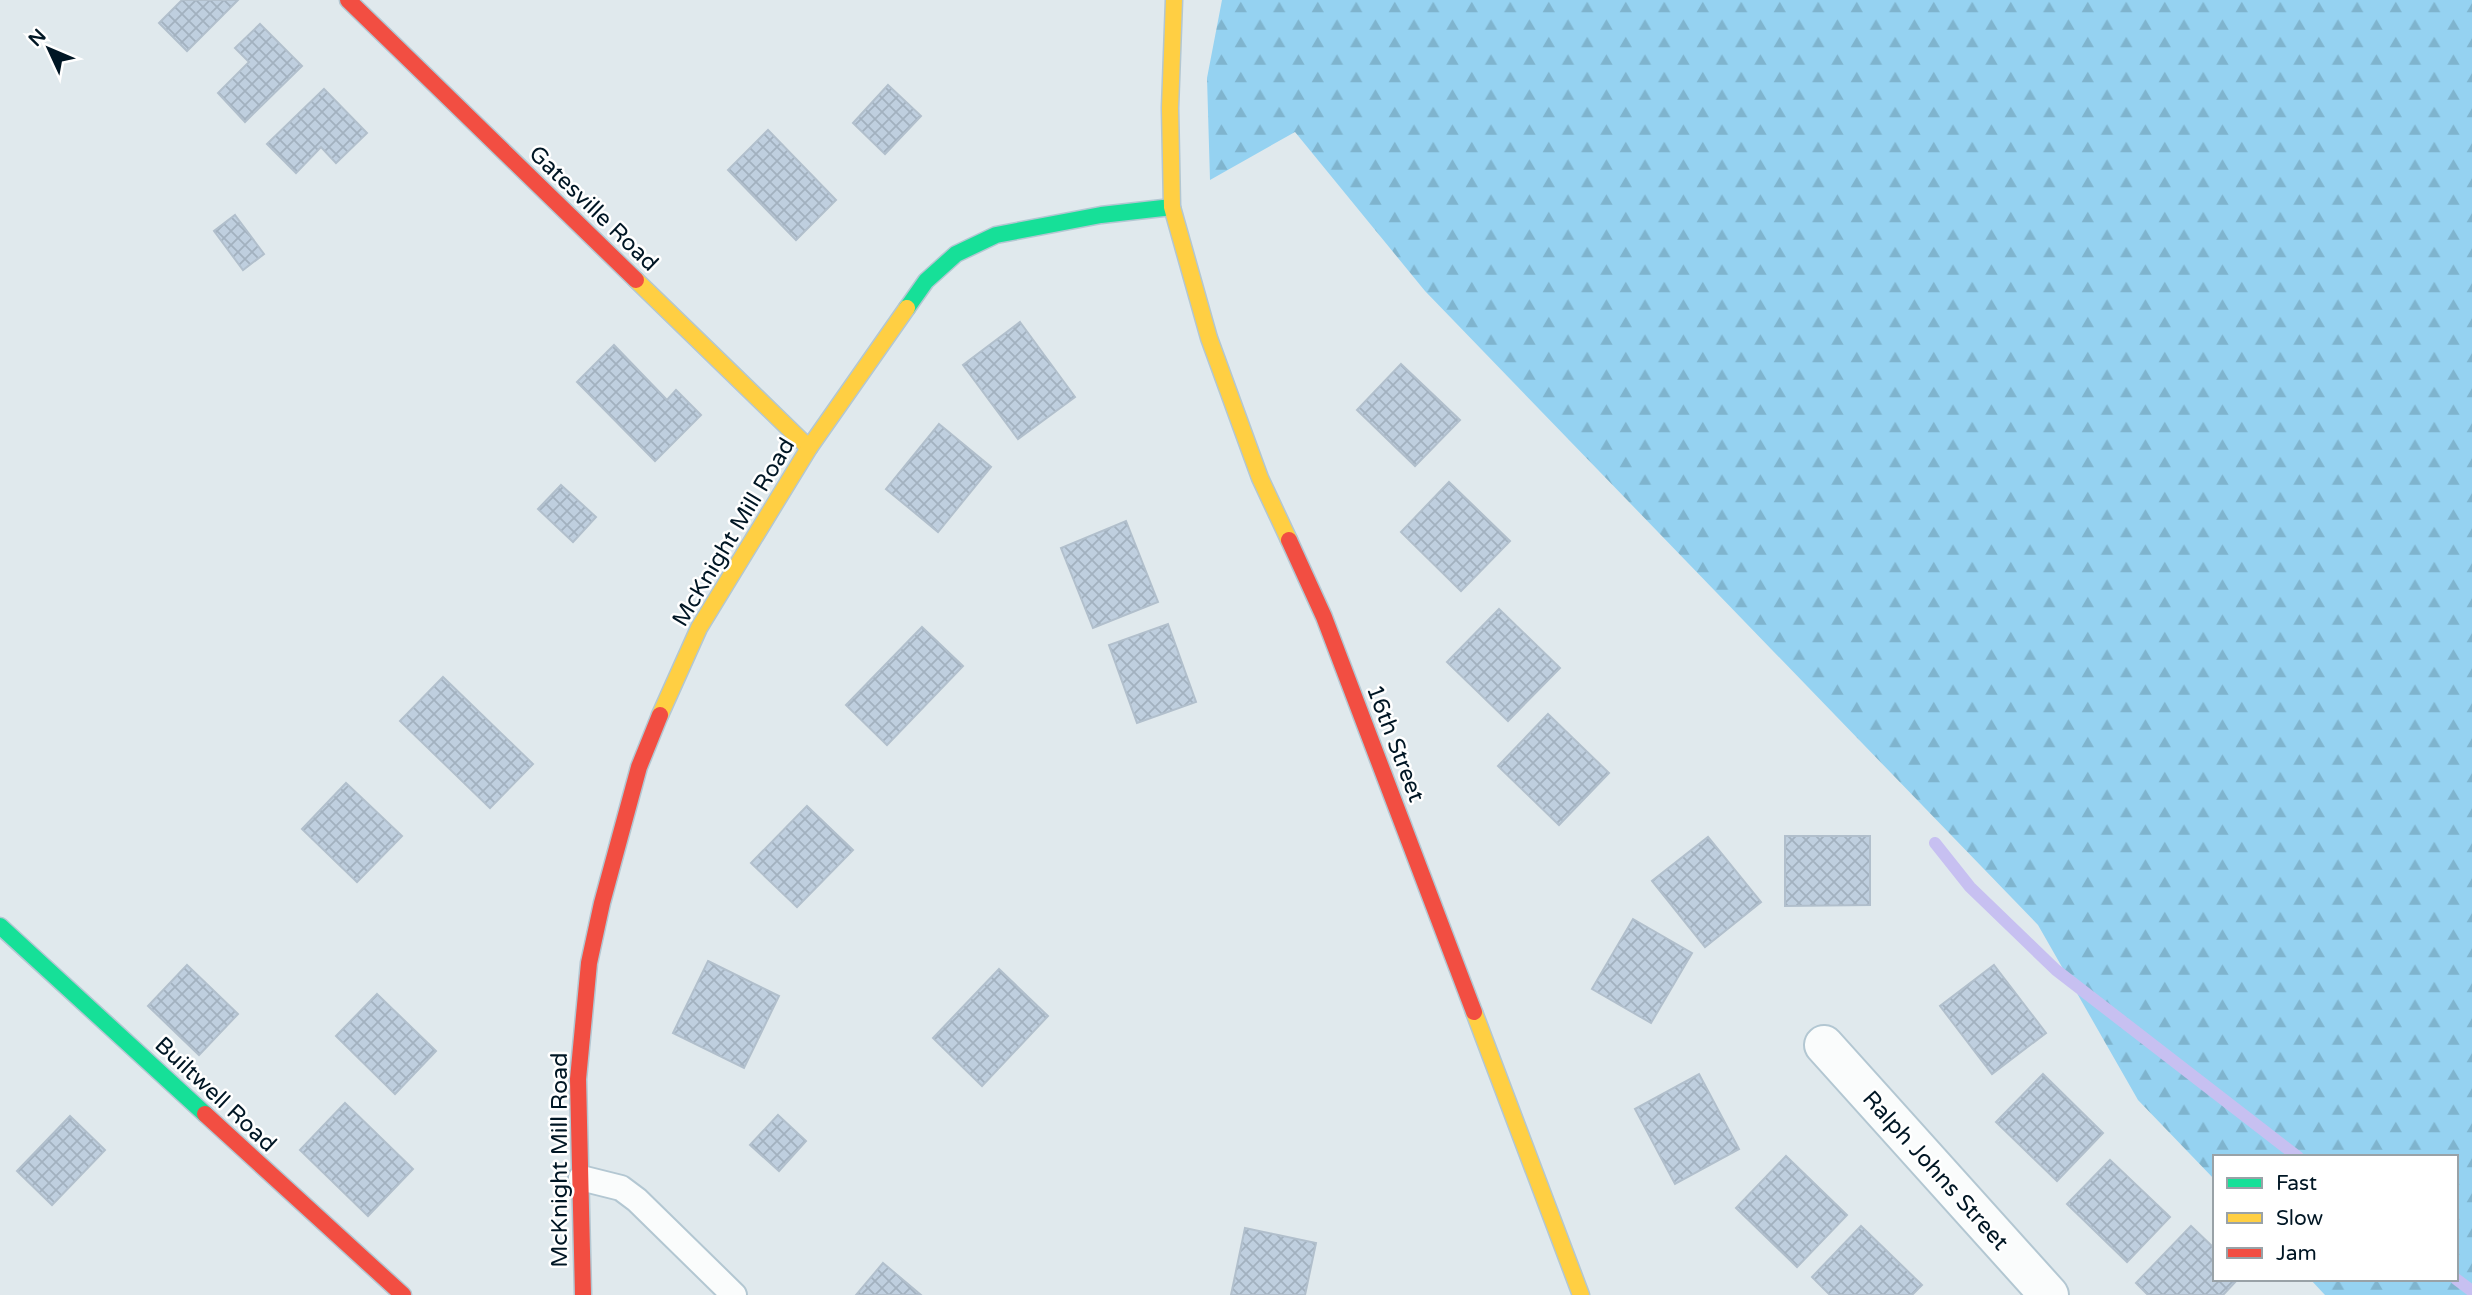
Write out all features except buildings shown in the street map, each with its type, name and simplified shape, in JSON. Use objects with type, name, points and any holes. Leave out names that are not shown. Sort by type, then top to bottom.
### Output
[{"type":"street","name":"Gatesville Road","points":[[348,0],[808,448]]},
{"type":"street","points":[[1172,207],[1170,108],[1174,0]]},
{"type":"street","name":"McKnight Mill Road","points":[[583,1295],[578,1079],[589,963],[601,903],[635,780],[664,704],[699,628],[808,448],[926,281],[956,254],[996,235],[1101,215],[1172,207]]},
{"type":"street","name":"16th Street","points":[[1172,207],[1209,338],[1260,478],[1324,617],[1581,1295]]},
{"type":"street","name":"Builtwell Road","points":[[0,926],[403,1295]]},
{"type":"street","name":"Ralph Johns Street","points":[[1824,1045],[2049,1295]]},
{"type":"lane","points":[[580,1178],[621,1188],[637,1200],[734,1295]]},
{"type":"green space","points":[[1222,0],[2472,0],[2472,1295],[2325,1295],[2312,1281],[2458,1281],[2458,1155],[2213,1155],[2213,1178],[2138,1100],[2038,925],[1425,291],[1295,132],[1210,180],[1207,78]]},
{"type":"waterway","points":[[1935,843],[1970,887],[2056,970],[2295,1155]]},
{"type":"waterway","points":[[2458,1280],[2472,1291]]},
{"type":"traffic: fast","points":[[907,308],[926,281],[956,254],[996,235],[1101,215],[1172,207]]},
{"type":"traffic: fast","points":[[0,926],[205,1114]]},
{"type":"traffic: slow","points":[[1174,0],[1170,108],[1172,207],[1209,338],[1260,478],[1289,540]]},
{"type":"traffic: slow","points":[[636,280],[809,448]]},
{"type":"traffic: slow","points":[[660,715],[699,628],[809,448],[907,308]]},
{"type":"traffic: slow","points":[[1474,1012],[1581,1295]]},
{"type":"traffic: jam","points":[[348,0],[636,280]]},
{"type":"traffic: jam","points":[[1289,540],[1324,617],[1474,1012]]},
{"type":"traffic: jam","points":[[583,1295],[578,1079],[589,963],[602,903],[639,767],[660,715]]},
{"type":"traffic: jam","points":[[205,1114],[403,1295]]}]
